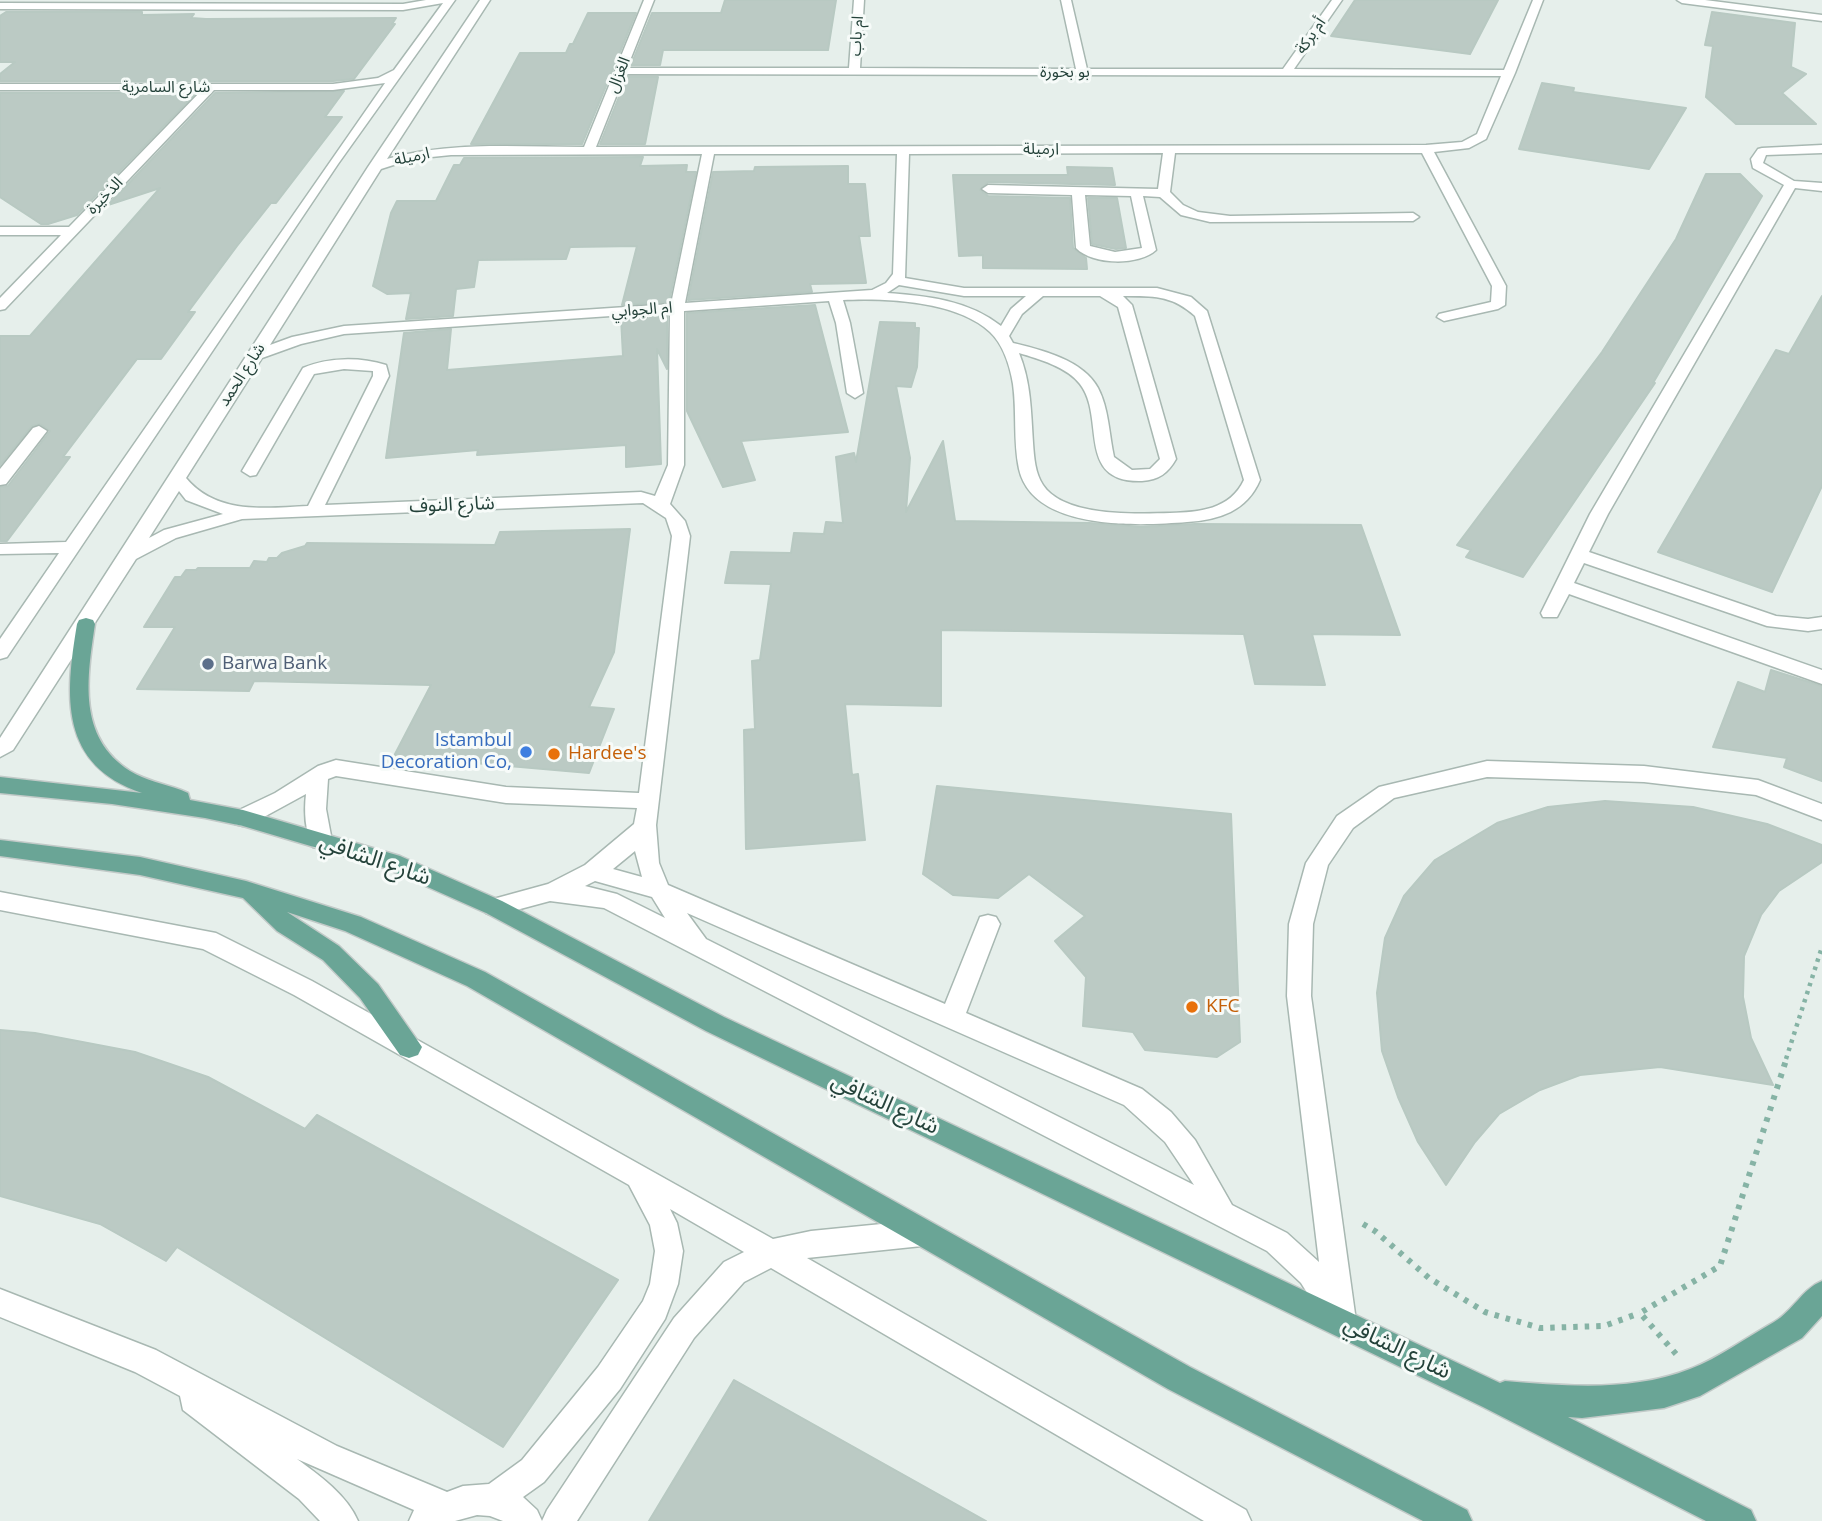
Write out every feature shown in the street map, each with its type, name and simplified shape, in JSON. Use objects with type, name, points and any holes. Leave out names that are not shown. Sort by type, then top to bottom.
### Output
[{"type":"main road","points":[[86,624],[78,672],[79,724],[95,753],[122,776],[205,810]]},
{"type":"main road","name":"شارع الشافي","points":[[0,785],[112,796],[205,810],[243,818],[392,862],[494,907],[715,1024],[1494,1395],[1740,1521]]},
{"type":"main road","points":[[0,848],[140,866],[246,890],[353,924],[476,979],[1179,1378],[1455,1521]]},
{"type":"main road","points":[[246,890],[285,924],[331,953],[369,991],[409,1047]]},
{"type":"main road","points":[[1494,1395],[1582,1403],[1664,1393],[1699,1381],[1792,1328],[1822,1295]]},
{"type":"main road","points":[[1369,1475],[1425,1521]]},
{"type":"street","points":[[0,6],[288,3],[403,7],[443,0]]},
{"type":"street","points":[[0,653],[333,163],[450,0]]},
{"type":"street","name":"شارع الحمد","points":[[0,750],[6,746],[86,624],[374,167],[485,0]]},
{"type":"street","name":"الغزال","points":[[589,150],[649,0]]},
{"type":"street","name":"ام باب","points":[[854,72],[859,0]]},
{"type":"street","points":[[1066,0],[1083,72]]},
{"type":"street","name":"أم بركة","points":[[1286,73],[1337,0]]},
{"type":"street","name":"ارميلة","points":[[374,167],[411,156],[451,151],[1426,149],[1465,145],[1482,136],[1538,0]]},
{"type":"street","points":[[1682,0],[1822,18]]},
{"type":"street","points":[[403,7],[423,14],[435,22]]},
{"type":"street","name":"شارع السامرية","points":[[0,87],[333,87],[381,81],[401,71]]},
{"type":"street","name":"بو بخورة","points":[[621,71],[1510,73]]},
{"type":"street","name":"الذخيرة","points":[[0,306],[211,87]]},
{"type":"street","name":"شارع السامرية","points":[[333,87],[362,93],[374,107]]},
{"type":"street","name":"ارميلة","points":[[397,132],[418,144],[451,151]]},
{"type":"street","points":[[1164,193],[1170,149]]},
{"type":"street","points":[[1426,149],[1499,286],[1498,305],[1444,317]]},
{"type":"street","points":[[1822,149],[1762,152],[1757,159],[1757,165],[1791,184],[1822,187]]},
{"type":"street","points":[[698,946],[658,890],[646,861],[643,829],[649,801],[681,536],[679,524],[661,504],[676,465],[677,308],[709,150]]},
{"type":"street","points":[[864,296],[932,302],[961,309],[985,321],[1004,341],[1017,369],[1023,394],[1028,471],[1033,488],[1048,502],[1074,513],[1188,517],[1234,506],[1247,494],[1252,480],[1202,314],[1186,300],[1149,291],[964,292],[898,281],[903,150]]},
{"type":"street","points":[[1550,613],[1599,514],[1791,184]]},
{"type":"street","points":[[988,189],[1164,193],[1178,209],[1200,217],[1230,220],[1413,217]]},
{"type":"street","points":[[1078,191],[1083,248],[1101,255],[1137,254],[1149,250],[1136,192]]},
{"type":"street","points":[[0,231],[72,231]]},
{"type":"street","name":"ام الجوابي","points":[[254,356],[297,340],[344,330],[864,296],[884,290],[898,281]]},
{"type":"street","points":[[1004,341],[1041,355],[1086,381],[1092,392],[1110,466],[1132,475],[1158,472],[1166,467],[1168,459],[1125,305],[1114,296],[1095,291]]},
{"type":"street","points":[[1004,341],[1016,312],[1039,292]]},
{"type":"street","points":[[835,298],[855,393]]},
{"type":"street","points":[[250,471],[308,371],[328,365],[368,365],[381,369],[381,376],[314,511]]},
{"type":"street","points":[[0,480],[39,431]]},
{"type":"street","name":"شارع النوف","points":[[177,477],[192,496],[241,514]]},
{"type":"street","name":"شارع النوف","points":[[127,556],[170,534],[241,514],[640,497],[661,504]]},
{"type":"street","points":[[0,549],[74,547]]},
{"type":"street","points":[[1579,555],[1774,622],[1808,625],[1822,623]]},
{"type":"street","points":[[1565,586],[1822,677]]},
{"type":"street","points":[[243,818],[283,799],[318,776],[336,768],[506,795],[649,801]]},
{"type":"street","points":[[1339,1320],[1327,1205],[1299,996],[1301,924],[1317,863],[1345,822],[1387,792],[1487,769],[1644,774],[1682,778],[1758,788],[1822,813]]},
{"type":"street","points":[[318,776],[315,809],[321,841]]},
{"type":"street","points":[[494,907],[551,893],[594,872],[625,849],[643,829]]},
{"type":"street","points":[[594,872],[658,890],[1133,1097],[1162,1118],[1190,1154],[1221,1212]]},
{"type":"street","points":[[551,893],[594,896],[609,900],[1277,1242],[1298,1258],[1328,1297],[1339,1320]]},
{"type":"street","points":[[0,901],[208,940],[303,988],[638,1176],[1235,1521]]},
{"type":"street","points":[[951,1019],[988,924]]},
{"type":"street","points":[[495,1499],[533,1471],[609,1378],[655,1310],[669,1251],[663,1223],[638,1176]]},
{"type":"street","points":[[558,1521],[684,1328],[734,1272],[771,1253],[810,1244],[922,1233]]},
{"type":"street","points":[[0,1303],[145,1361],[435,1514],[471,1498],[495,1499],[517,1510],[526,1521]]},
{"type":"street","points":[[145,1361],[310,1488],[342,1521]]},
{"type":"path","points":[[1327,1205],[1375,1231],[1429,1278],[1485,1312],[1540,1328],[1604,1326],[1640,1313],[1720,1266],[1822,947]]},
{"type":"path","points":[[1640,1313],[1699,1381]]},
{"type":"building","points":[[725,0],[836,0],[828,50],[663,50],[660,65],[631,65],[652,13],[721,13]]},
{"type":"building","points":[[1355,0],[1498,0],[1470,54],[1331,36]]},
{"type":"building","points":[[6,12],[142,12],[142,15],[194,14],[191,18],[206,19],[396,18],[392,24],[395,24],[354,79],[0,81],[0,74],[15,62],[0,62],[0,16]]},
{"type":"building","points":[[1712,12],[1795,23],[1791,67],[1806,74],[1782,93],[1816,124],[1736,124],[1706,97],[1713,46],[1705,45]]},
{"type":"building","points":[[588,13],[636,13],[582,144],[471,144],[520,53],[566,53]]},
{"type":"building","points":[[627,77],[658,77],[645,144],[600,144]]},
{"type":"building","points":[[1542,83],[1574,88],[1573,92],[1686,108],[1649,169],[1519,149]]},
{"type":"building","points":[[344,91],[325,117],[342,117],[276,203],[271,203],[237,246],[188,312],[195,312],[161,359],[137,359],[63,457],[70,457],[7,541],[0,541],[0,487],[8,486],[50,431],[40,424],[32,426],[0,465],[0,336],[30,336],[160,188],[108,205],[215,93]]},
{"type":"building","points":[[0,93],[196,93],[77,215],[41,224],[0,197]]},
{"type":"building","points":[[643,157],[640,166],[687,165],[686,172],[696,172],[669,302],[622,305],[637,246],[570,247],[566,259],[478,260],[474,287],[456,289],[453,316],[406,319],[411,293],[387,294],[373,286],[391,213],[397,201],[436,201],[454,165],[460,165],[464,158]]},
{"type":"building","points":[[848,166],[848,184],[865,184],[870,236],[859,236],[866,283],[810,284],[812,292],[688,300],[713,172],[754,171],[755,167]]},
{"type":"building","points":[[1067,167],[1112,168],[1115,185],[988,182],[980,190],[988,196],[1070,198],[1073,248],[1086,258],[1087,269],[983,268],[983,255],[959,256],[953,175],[1068,175]]},
{"type":"building","points":[[1706,174],[1740,174],[1762,196],[1655,383],[1523,577],[1466,557],[1471,550],[1457,545],[1602,352],[1676,239]]},
{"type":"building","points":[[1088,198],[1117,198],[1126,248],[1116,249],[1092,244]]},
{"type":"building","points":[[1822,296],[1822,486],[1772,592],[1658,552],[1776,350],[1789,354]]},
{"type":"building","points":[[815,305],[848,432],[741,441],[755,480],[723,487],[687,411],[687,313]]},
{"type":"building","points":[[667,315],[667,369],[657,349],[661,464],[626,467],[626,445],[477,455],[478,450],[386,458],[404,333],[451,329],[447,370],[623,356],[621,318]]},
{"type":"building","points":[[880,322],[915,323],[915,328],[919,328],[917,367],[911,387],[896,386],[910,458],[906,512],[943,441],[955,521],[1089,523],[1142,527],[1195,524],[1361,525],[1400,635],[1312,634],[1325,685],[1255,684],[1244,634],[941,630],[941,706],[845,704],[852,775],[858,774],[865,840],[746,849],[744,730],[755,729],[752,661],[760,660],[771,584],[725,583],[731,552],[791,553],[794,533],[824,534],[826,522],[843,523],[836,457],[854,453],[856,462]]},
{"type":"building","points":[[630,529],[614,652],[589,707],[614,709],[589,773],[394,756],[431,685],[254,681],[249,691],[137,689],[175,627],[144,627],[175,577],[181,577],[186,570],[250,568],[254,561],[267,562],[269,558],[277,558],[282,553],[307,543],[495,545],[500,532]]},
{"type":"building","points":[[1771,670],[1822,686],[1822,781],[1784,767],[1787,758],[1713,747],[1738,682],[1765,692]]},
{"type":"building","points":[[937,786],[1231,814],[1240,1042],[1217,1057],[1145,1050],[1133,1032],[1083,1026],[1086,977],[1055,941],[1085,916],[1029,874],[998,898],[953,895],[923,874]]},
{"type":"building","points":[[1605,801],[1693,807],[1767,824],[1822,845],[1822,862],[1779,891],[1761,915],[1744,956],[1743,997],[1751,1038],[1773,1085],[1660,1067],[1580,1075],[1540,1090],[1499,1114],[1475,1142],[1446,1185],[1418,1142],[1382,1051],[1377,993],[1385,938],[1404,896],[1435,860],[1497,823],[1548,807]]},
{"type":"building","points":[[0,1030],[35,1033],[135,1052],[208,1077],[305,1129],[317,1115],[618,1280],[503,1447],[177,1247],[166,1261],[100,1224],[0,1196]]},
{"type":"building","points":[[734,1380],[986,1521],[649,1521]]},
{"type":"place","name":"Barwa Bank","points":[[208,664]]},
{"type":"place","name":"Istambul Decoration Co,","points":[[526,752]]},
{"type":"place","name":"Hardee's","points":[[554,754]]},
{"type":"place","name":"KFC","points":[[1192,1007]]}]
